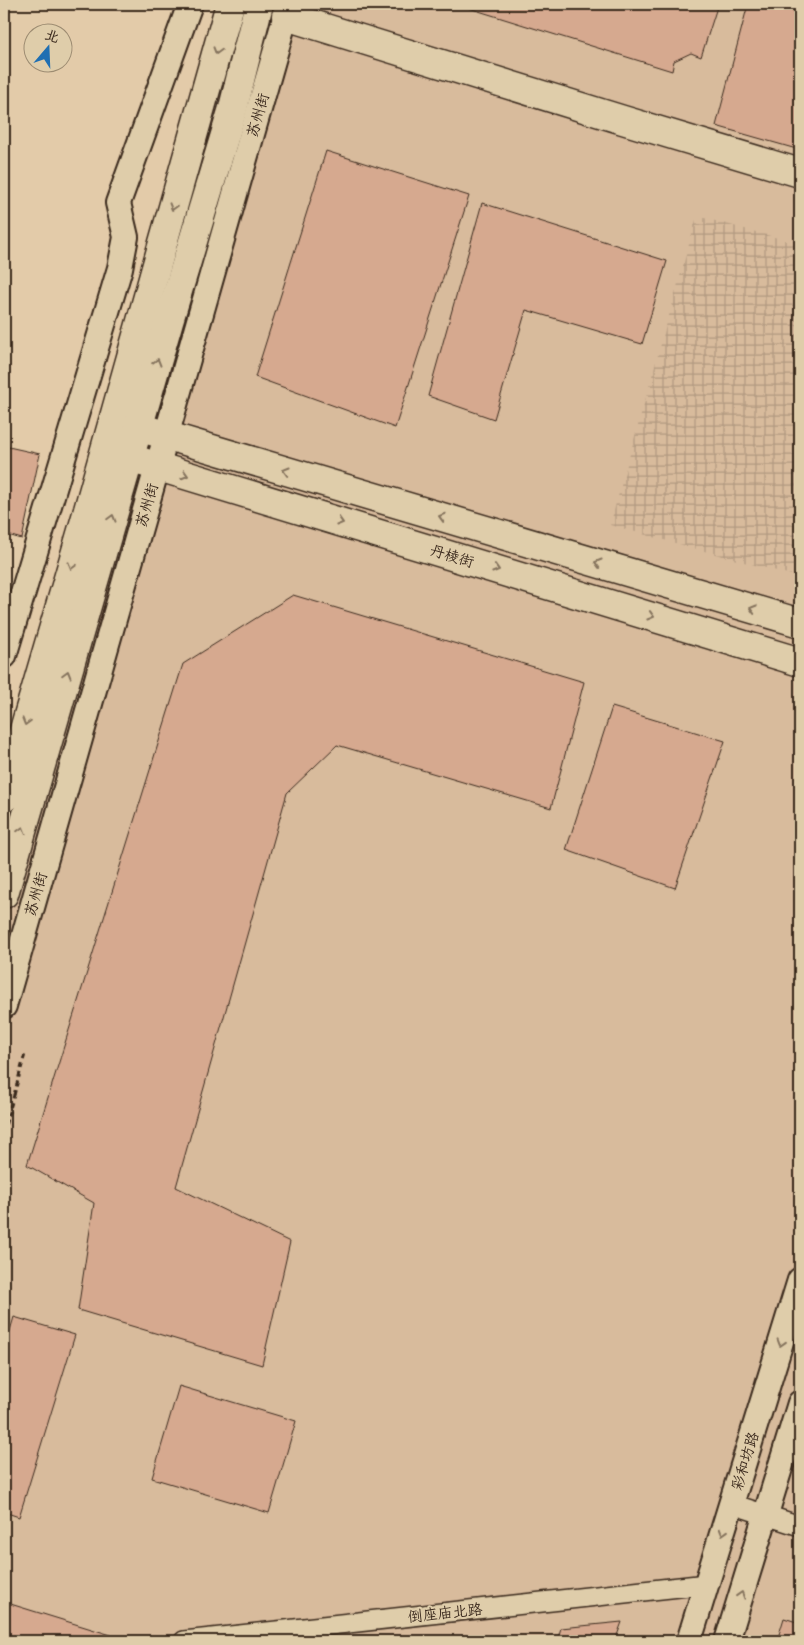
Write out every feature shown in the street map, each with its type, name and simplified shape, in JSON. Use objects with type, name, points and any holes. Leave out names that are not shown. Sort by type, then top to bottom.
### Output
[{"type":"main road","name":"苏州街","points":[[4,798],[126,424],[230,4]]},
{"type":"main road","name":"苏州街","points":[[126,424],[169,321],[233,108],[258,4]]},
{"type":"main road","points":[[288,10],[623,120],[800,172]]},
{"type":"main road","points":[[126,424],[800,623]]},
{"type":"main road","name":"苏州街","points":[[4,894],[117,454]]},
{"type":"main road","name":"丹棱街","points":[[117,454],[800,662]]},
{"type":"street","points":[[4,656],[120,268],[126,237],[118,203],[190,4]]},
{"type":"street","name":"苏州街","points":[[4,1006],[288,10]]},
{"type":"street","name":"彩和坊路","points":[[689,1641],[800,1280]]},
{"type":"street","points":[[727,1641],[800,1403]]},
{"type":"street","points":[[732,1504],[800,1526]]},
{"type":"street","name":"倒座庙北路","points":[[184,1641],[707,1584]]},
{"type":"path","points":[[4,1130],[25,1054]]},
{"type":"path","points":[[4,1092],[14,1095]]},
{"type":"shaded area","points":[[259,4],[800,4],[800,1641],[4,1641],[4,893]]},
{"type":"shaded area","points":[[697,216],[800,244],[800,544],[791,575],[610,525]]},
{"type":"building","points":[[456,4],[608,4],[613,6],[613,4],[718,4],[701,57],[691,53],[674,61],[672,71]]},
{"type":"building","points":[[748,4],[800,4],[800,150],[716,126]]},
{"type":"building","points":[[326,151],[469,196],[395,428],[255,377]]},
{"type":"building","points":[[482,203],[667,261],[642,344],[526,310],[494,419],[428,396]]},
{"type":"building","points":[[4,446],[40,454],[22,539],[4,534]]},
{"type":"building","points":[[293,595],[584,682],[551,808],[337,745],[287,793],[176,1187],[290,1242],[262,1365],[78,1310],[94,1203],[27,1165],[183,664]]},
{"type":"building","points":[[612,707],[725,741],[675,888],[566,850]]},
{"type":"building","points":[[14,1317],[75,1335],[19,1517],[4,1512],[4,1351]]},
{"type":"building","points":[[179,1386],[296,1421],[269,1513],[152,1478]]},
{"type":"building","points":[[4,1602],[111,1635],[109,1641],[4,1641]]},
{"type":"building","points":[[784,1618],[800,1623],[800,1641],[777,1641]]},
{"type":"building","points":[[622,1622],[615,1641],[557,1641],[561,1628]]}]
